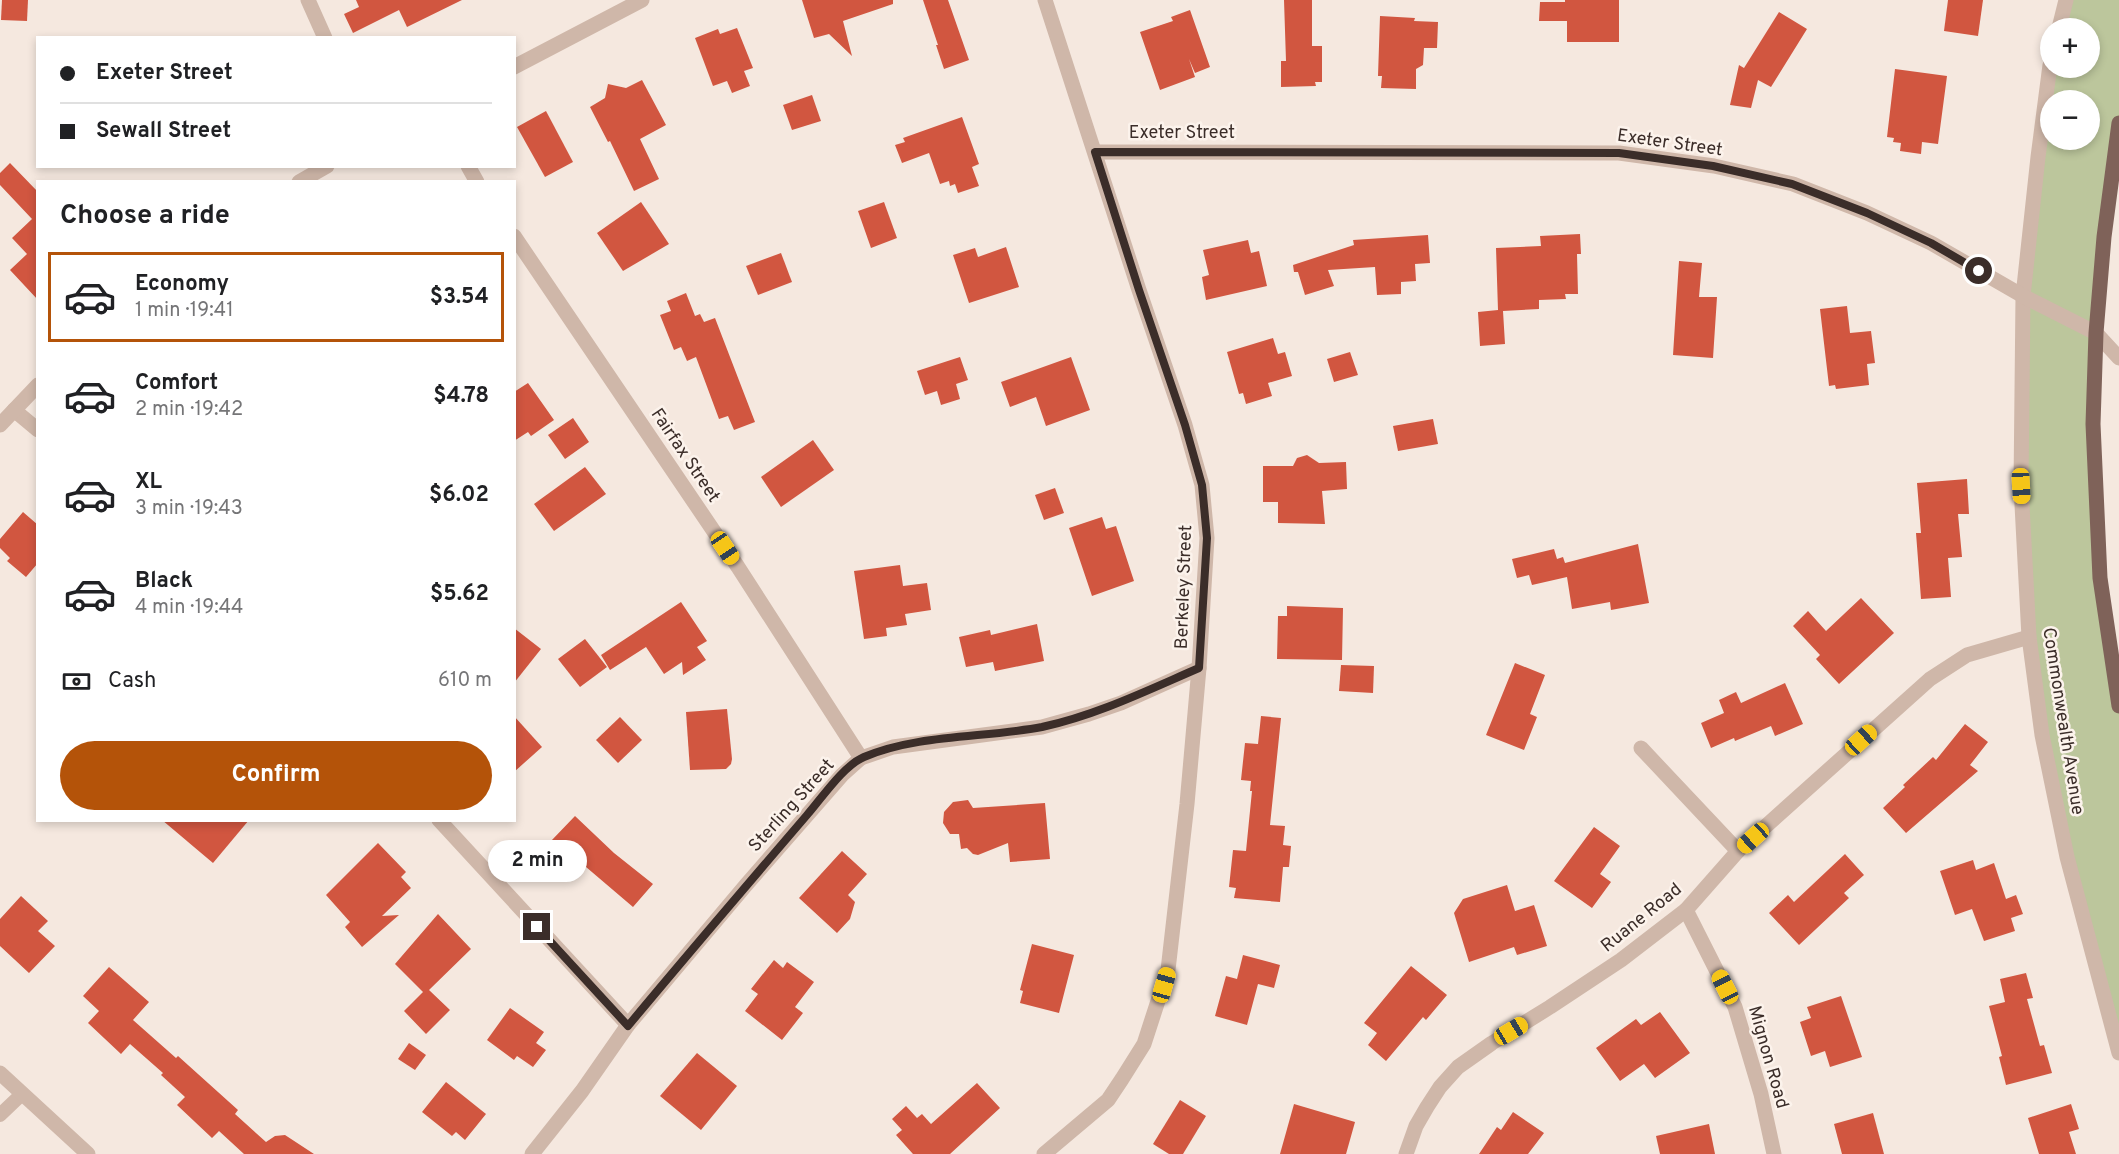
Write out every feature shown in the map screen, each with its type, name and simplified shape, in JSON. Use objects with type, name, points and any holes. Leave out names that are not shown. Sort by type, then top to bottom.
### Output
[{"type":"main road","points":[[2119,123],[2104,237],[2096,333],[2093,424],[2100,578],[2119,706]]},
{"type":"street","points":[[308,0],[324,36]]},
{"type":"street","points":[[516,66],[642,0]]},
{"type":"street","name":"Berkeley Street","points":[[1044,1154],[1108,1100],[1144,1044],[1168,970],[1180,878],[1199,668],[1207,538],[1202,485],[1185,425],[1045,0]]},
{"type":"street","points":[[2062,18],[2066,0]]},
{"type":"street","name":"Commonwealth Avenue","points":[[2048,78],[2023,296],[2021,486],[2029,637],[2042,735],[2067,857],[2119,1053]]},
{"type":"street","name":"Exeter Street","points":[[1095,152],[1619,153],[1713,166],[1792,184],[1867,213],[1931,243],[2023,296],[2096,333],[2119,358]]},
{"type":"street","points":[[302,180],[324,168]]},
{"type":"street","name":"Fairfax Street","points":[[516,240],[738,567],[861,758]]},
{"type":"street","points":[[0,425],[36,387]]},
{"type":"street","points":[[14,410],[36,428]]},
{"type":"street","name":"Ruane Road","points":[[1406,1154],[1426,1107],[1458,1067],[1621,960],[1686,910],[1738,851],[1930,679],[1967,655],[2029,637]]},
{"type":"street","name":"Sterling Street","points":[[532,1154],[582,1091],[628,1026],[746,885],[842,775],[861,758],[893,747],[1042,727],[1080,717],[1121,703],[1199,668]]},
{"type":"street","points":[[1641,748],[1738,851]]},
{"type":"street","points":[[441,822],[628,1026]]},
{"type":"street","name":"Mignon Road","points":[[1686,910],[1735,1007],[1761,1094],[1774,1154]]},
{"type":"street","points":[[0,1073],[88,1154]]},
{"type":"lane","points":[[0,1115],[22,1094]]},
{"type":"green space","points":[[2066,0],[2119,0],[2119,123],[2093,424],[2119,706],[2119,1053],[2067,857],[2029,637],[2023,296],[2040,150],[2100,150],[2100,90],[2047,90],[2049,78],[2100,78],[2100,18],[2062,18]]},
{"type":"building","points":[[2,0],[28,0],[27,21],[1,20]]},
{"type":"building","points":[[356,0],[462,0],[407,27],[399,10],[353,33],[344,14],[359,7]]},
{"type":"building","points":[[802,0],[893,0],[893,4],[843,21],[852,56],[829,34],[814,38]]},
{"type":"building","points":[[923,0],[948,0],[969,60],[944,69]]},
{"type":"building","points":[[1284,0],[1312,0],[1312,46],[1322,46],[1322,82],[1315,82],[1316,86],[1281,87],[1281,61],[1286,61]]},
{"type":"building","points":[[1565,0],[1619,0],[1619,42],[1567,42],[1567,21],[1539,21],[1540,2],[1565,2]]},
{"type":"building","points":[[1948,0],[1983,0],[1978,36],[1944,31]]},
{"type":"building","points":[[1190,10],[1210,67],[1195,73],[1189,59],[1195,77],[1160,90],[1140,32],[1173,21],[1171,17]]},
{"type":"building","points":[[1779,12],[1807,29],[1771,87],[1758,80],[1751,108],[1730,105],[1739,65],[1744,68]]},
{"type":"building","points":[[1380,16],[1438,22],[1437,48],[1424,48],[1423,65],[1416,69],[1416,89],[1381,88],[1382,76],[1378,76]]},
{"type":"building","points":[[737,28],[753,68],[744,71],[750,86],[732,93],[727,81],[713,86],[695,38],[718,29],[720,34]]},
{"type":"building","points":[[1895,69],[1947,76],[1938,144],[1922,142],[1921,154],[1900,151],[1901,143],[1893,142],[1894,138],[1887,137]]},
{"type":"building","points":[[642,80],[666,125],[640,139],[659,179],[634,191],[610,141],[608,142],[590,107],[605,98],[608,84],[626,88]]},
{"type":"building","points":[[812,95],[821,121],[792,130],[783,105]]},
{"type":"building","points":[[546,111],[573,162],[545,177],[517,127]]},
{"type":"building","points":[[962,117],[979,164],[972,167],[979,186],[958,193],[955,184],[950,186],[949,181],[940,184],[929,153],[902,163],[895,145],[905,142],[903,138]]},
{"type":"building","points":[[10,163],[36,190],[36,298],[10,270],[27,254],[12,238],[32,219],[0,185],[0,173]]},
{"type":"building","points":[[641,202],[669,244],[623,271],[597,233]]},
{"type":"building","points":[[884,202],[897,238],[871,248],[858,211]]},
{"type":"building","points":[[1580,234],[1581,254],[1577,254],[1578,294],[1565,294],[1566,299],[1539,300],[1539,309],[1503,311],[1505,344],[1480,346],[1478,312],[1498,310],[1496,248],[1541,246],[1540,236]]},
{"type":"building","points":[[1428,235],[1430,263],[1415,264],[1416,281],[1401,282],[1401,294],[1377,295],[1375,267],[1328,270],[1334,286],[1305,295],[1298,272],[1294,272],[1293,265],[1354,245],[1353,240]]},
{"type":"building","points":[[1248,240],[1251,253],[1259,251],[1267,286],[1206,300],[1202,277],[1209,275],[1203,250]]},
{"type":"building","points":[[1006,247],[1019,287],[969,303],[953,255],[975,248],[978,257]]},
{"type":"building","points":[[781,253],[792,282],[758,295],[746,266]]},
{"type":"building","points":[[1679,261],[1702,263],[1699,297],[1717,297],[1713,358],[1673,355]]},
{"type":"building","points":[[686,293],[695,316],[700,314],[704,322],[715,318],[755,422],[734,430],[728,416],[719,419],[696,357],[687,361],[681,347],[674,350],[660,315],[671,311],[667,301]]},
{"type":"building","points":[[1847,306],[1850,333],[1871,331],[1875,363],[1867,364],[1869,385],[1836,389],[1835,385],[1829,386],[1820,309]]},
{"type":"building","points":[[1273,338],[1278,354],[1285,352],[1292,376],[1268,383],[1272,396],[1246,404],[1243,393],[1239,394],[1227,352]]},
{"type":"building","points":[[1350,352],[1358,375],[1334,382],[1327,359]]},
{"type":"building","points":[[960,357],[968,380],[956,384],[960,399],[941,405],[937,391],[925,395],[917,371]]},
{"type":"building","points":[[1071,357],[1090,410],[1046,426],[1036,397],[1010,407],[1001,382]]},
{"type":"building","points":[[528,383],[554,420],[531,436],[528,432],[516,440],[516,391]]},
{"type":"building","points":[[573,418],[589,442],[565,459],[548,435]]},
{"type":"building","points":[[1433,419],[1438,444],[1398,451],[1393,426]]},
{"type":"building","points":[[813,440],[834,470],[781,507],[761,477]]},
{"type":"building","points":[[1307,455],[1319,463],[1346,462],[1347,489],[1322,491],[1325,524],[1278,523],[1278,502],[1263,502],[1263,466],[1293,466],[1297,458]]},
{"type":"building","points":[[585,467],[606,494],[554,531],[534,504]]},
{"type":"building","points":[[1967,479],[1969,514],[1958,514],[1962,557],[1948,558],[1951,597],[1921,599],[1916,533],[1921,533],[1917,483]]},
{"type":"building","points":[[1055,488],[1064,513],[1044,520],[1035,495]]},
{"type":"building","points":[[23,512],[36,523],[36,565],[26,577],[7,561],[10,558],[0,548],[0,539]]},
{"type":"building","points":[[1102,517],[1106,529],[1116,526],[1134,581],[1092,596],[1069,528]]},
{"type":"building","points":[[1638,544],[1649,603],[1611,610],[1610,602],[1572,609],[1567,577],[1532,585],[1529,575],[1517,578],[1512,559],[1554,549],[1557,559],[1563,557],[1565,563]]},
{"type":"building","points":[[900,565],[903,586],[927,583],[931,610],[905,614],[907,625],[886,628],[887,636],[864,639],[854,571]]},
{"type":"building","points":[[1861,598],[1894,633],[1839,684],[1816,659],[1820,655],[1793,626],[1808,611],[1826,631]]},
{"type":"building","points":[[681,602],[707,641],[697,647],[706,660],[683,675],[682,662],[664,674],[646,647],[610,670],[601,655]]},
{"type":"building","points":[[1287,606],[1343,608],[1342,660],[1277,659],[1278,616],[1287,616]]},
{"type":"building","points":[[1037,624],[1044,661],[995,671],[993,662],[966,667],[959,637],[990,630],[991,635]]},
{"type":"building","points":[[516,630],[541,649],[516,680]]},
{"type":"building","points":[[585,639],[607,667],[580,687],[558,659]]},
{"type":"building","points":[[1515,663],[1545,675],[1530,714],[1537,717],[1524,750],[1486,735]]},
{"type":"building","points":[[1341,665],[1374,666],[1373,693],[1339,691]]},
{"type":"building","points":[[1785,683],[1803,724],[1775,736],[1771,726],[1711,748],[1701,723],[1724,713],[1719,700],[1736,692],[1741,703]]},
{"type":"building","points":[[727,709],[731,764],[726,769],[690,770],[686,712]]},
{"type":"building","points":[[1261,716],[1281,718],[1270,825],[1285,826],[1283,845],[1291,846],[1289,867],[1283,867],[1280,902],[1234,898],[1236,888],[1229,887],[1233,850],[1246,851],[1252,791],[1250,791],[1251,781],[1241,780],[1245,743],[1258,744]]},
{"type":"building","points":[[620,717],[642,740],[618,763],[596,740]]},
{"type":"building","points":[[516,718],[542,747],[516,770]]},
{"type":"building","points":[[1965,724],[1988,742],[1970,765],[1978,771],[1906,833],[1883,808],[1905,787],[1903,785],[1933,757],[1936,760]]},
{"type":"building","points":[[968,800],[973,808],[1045,803],[1050,859],[1010,862],[1008,843],[978,855],[973,854],[967,848],[961,849],[959,834],[950,834],[943,823],[944,812],[953,802]]},
{"type":"building","points":[[575,816],[614,853],[653,884],[633,907],[579,861],[576,865],[551,841]]},
{"type":"building","points":[[164,822],[247,822],[213,863]]},
{"type":"building","points":[[1594,827],[1620,846],[1600,874],[1611,882],[1592,908],[1554,881]]},
{"type":"building","points":[[378,843],[406,872],[401,877],[411,888],[382,916],[399,915],[362,947],[345,927],[350,922],[326,895]]},
{"type":"building","points":[[842,851],[867,874],[848,895],[855,902],[850,919],[837,933],[799,898]]},
{"type":"building","points":[[1845,854],[1864,875],[1844,893],[1849,898],[1799,945],[1769,913],[1788,895],[1794,902]]},
{"type":"building","points":[[1973,860],[1976,870],[1994,863],[2006,899],[2016,895],[2023,914],[2011,918],[2015,931],[1984,941],[1972,909],[1955,915],[1940,871]]},
{"type":"building","points":[[1507,885],[1515,911],[1534,905],[1547,946],[1517,955],[1514,947],[1469,962],[1454,913],[1463,899]]},
{"type":"building","points":[[21,896],[48,921],[38,931],[55,946],[29,973],[0,946],[0,919]]},
{"type":"building","points":[[438,914],[471,949],[429,990],[450,1010],[426,1034],[404,1011],[423,992],[395,964]]},
{"type":"building","points":[[1032,944],[1074,955],[1059,1013],[1020,1003],[1023,991],[1020,990]]},
{"type":"building","points":[[1243,955],[1280,965],[1274,988],[1258,984],[1247,1025],[1215,1016],[1226,976],[1237,979]]},
{"type":"building","points":[[774,960],[783,968],[787,962],[814,982],[795,1007],[803,1013],[782,1040],[745,1011],[758,994],[751,989]]},
{"type":"building","points":[[1411,966],[1447,995],[1426,1020],[1423,1017],[1386,1061],[1368,1045],[1377,1033],[1364,1023]]},
{"type":"building","points":[[109,967],[149,1002],[133,1020],[176,1058],[178,1056],[238,1110],[235,1114],[266,1142],[275,1136],[285,1135],[314,1154],[244,1154],[219,1131],[212,1138],[177,1105],[185,1097],[161,1075],[163,1073],[130,1044],[121,1054],[88,1023],[99,1011],[83,996]]},
{"type":"building","points":[[2026,973],[2033,998],[2027,999],[2040,1046],[2044,1045],[2052,1073],[2006,1085],[1999,1057],[2002,1056],[1989,1006],[2005,1002],[2000,979]]},
{"type":"building","points":[[1841,996],[1862,1057],[1830,1067],[1825,1051],[1811,1056],[1800,1022],[1811,1018],[1807,1007]]},
{"type":"building","points":[[510,1008],[544,1032],[536,1043],[546,1050],[533,1067],[517,1056],[514,1060],[487,1040]]},
{"type":"building","points":[[1660,1012],[1690,1053],[1655,1078],[1644,1064],[1620,1081],[1596,1048],[1636,1019],[1641,1025]]},
{"type":"building","points":[[409,1043],[426,1055],[415,1070],[398,1059]]},
{"type":"building","points":[[697,1053],[737,1086],[701,1130],[660,1096]]},
{"type":"building","points":[[446,1082],[486,1114],[465,1140],[456,1132],[452,1136],[422,1112]]},
{"type":"building","points":[[977,1083],[1000,1108],[950,1154],[913,1154],[896,1135],[902,1130],[892,1119],[906,1106],[917,1118],[922,1114],[931,1124]]},
{"type":"building","points":[[1180,1100],[1206,1116],[1183,1154],[1169,1154],[1153,1144]]},
{"type":"building","points":[[1294,1104],[1355,1122],[1346,1154],[1280,1154]]},
{"type":"building","points":[[2071,1104],[2079,1129],[2069,1132],[2076,1154],[2039,1154],[2028,1118]]},
{"type":"building","points":[[1513,1112],[1544,1133],[1528,1154],[1479,1154],[1497,1127],[1501,1130]]},
{"type":"building","points":[[1873,1113],[1884,1154],[1842,1154],[1834,1124]]},
{"type":"building","points":[[1709,1124],[1715,1154],[1660,1154],[1656,1136]]},
{"type":"route","points":[[537,927],[628,1026],[746,885],[842,775],[861,758],[893,747],[1042,727],[1121,703],[1199,668],[1207,538],[1202,485],[1185,425],[1095,152],[1619,153],[1713,166],[1792,184],[1867,213],[1931,243],[1979,271]]}]
